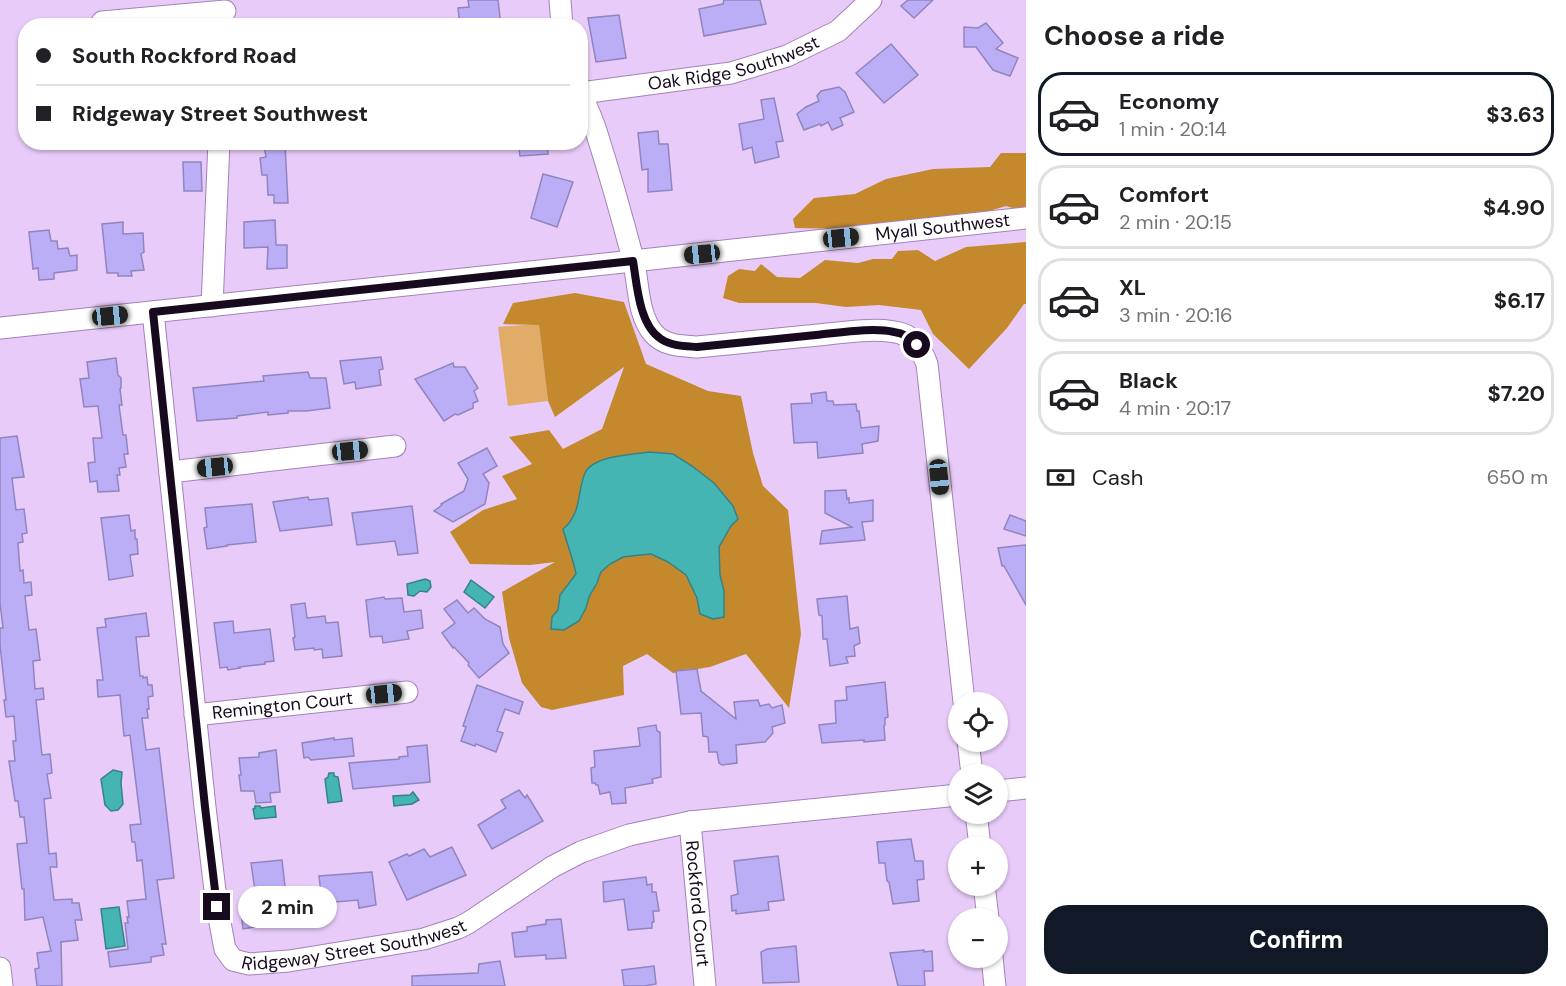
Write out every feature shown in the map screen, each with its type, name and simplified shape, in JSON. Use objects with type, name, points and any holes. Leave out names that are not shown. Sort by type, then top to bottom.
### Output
[{"type":"street","points":[[560,0],[561,18]]},
{"type":"street","name":"Oak Ridge Southwest","points":[[588,91],[731,73],[787,56],[838,31],[871,0]]},
{"type":"street","points":[[151,18],[225,12]]},
{"type":"street","points":[[588,110],[597,132],[633,261],[639,298],[647,324],[661,340],[680,346],[697,347],[850,332],[894,331],[911,338],[923,354],[927,364],[963,692]]},
{"type":"street","points":[[212,306],[219,150]]},
{"type":"street","name":"Myall Southwest","points":[[0,328],[1026,218]]},
{"type":"street","name":"Ridgeway Street Southwest","points":[[153,312],[205,807],[221,935],[225,949],[233,960],[249,964],[289,961],[424,939],[468,923],[552,867],[581,852],[629,835],[690,822],[948,796]]},
{"type":"street","points":[[170,472],[396,446]]},
{"type":"street","name":"Remington Court","points":[[195,715],[407,692]]},
{"type":"street","points":[[1008,790],[1026,788]]},
{"type":"street","name":"Rockford Court","points":[[690,822],[705,986]]},
{"type":"street","points":[[0,968],[2,986]]},
{"type":"street","points":[[993,968],[995,986]]},
{"type":"shaded area","points":[[1001,153],[1026,153],[1026,208],[1016,209],[1006,206],[972,216],[842,229],[795,228],[793,219],[814,198],[855,194],[886,179],[933,169],[990,167]]},
{"type":"shaded area","points":[[1026,242],[1026,304],[969,369],[933,334],[921,310],[879,305],[846,307],[816,303],[739,303],[723,298],[728,276],[739,269],[755,271],[761,264],[777,277],[800,278],[825,260],[858,263],[873,259],[892,259],[898,251],[918,250],[935,261],[966,247]]},
{"type":"shaded area","points":[[575,293],[624,302],[646,364],[708,391],[741,396],[753,453],[763,486],[788,510],[801,634],[789,708],[746,654],[710,667],[673,673],[647,654],[623,666],[624,695],[552,710],[541,707],[522,683],[509,638],[502,592],[555,562],[530,565],[470,564],[450,532],[483,510],[517,499],[502,476],[532,464],[509,437],[549,430],[563,449],[602,429],[624,367],[555,417],[548,401],[539,325],[503,324],[513,303]]},
{"type":"shaded area","points":[[539,324],[548,401],[508,406],[498,327]]},
{"type":"shaded area","points":[[650,452],[673,454],[692,466],[714,483],[733,506],[738,519],[731,526],[719,547],[720,575],[724,591],[724,617],[713,619],[700,614],[697,598],[686,575],[668,562],[651,554],[623,557],[610,564],[601,572],[579,621],[564,630],[551,629],[552,617],[558,610],[560,595],[576,574],[563,529],[575,513],[585,473],[589,467],[604,459]]},
{"type":"shaded area","points":[[425,579],[430,581],[431,587],[427,592],[420,591],[414,596],[408,595],[407,584]]},
{"type":"shaded area","points":[[471,580],[494,597],[485,608],[464,592]]},
{"type":"shaded area","points":[[113,770],[122,772],[123,804],[118,810],[111,811],[105,805],[101,779]]},
{"type":"shaded area","points":[[329,773],[334,773],[334,776],[338,777],[342,801],[328,803],[325,779]]},
{"type":"shaded area","points":[[413,792],[419,800],[412,804],[394,806],[393,796],[410,795]]},
{"type":"shaded area","points":[[255,806],[261,808],[275,806],[276,817],[255,819],[253,809]]},
{"type":"shaded area","points":[[119,907],[125,946],[106,949],[101,909]]},
{"type":"building","points":[[468,0],[498,0],[500,18],[459,18],[458,8],[469,7]]},
{"type":"building","points":[[724,0],[760,0],[766,24],[704,36],[699,9],[723,4]]},
{"type":"building","points":[[908,0],[933,0],[914,18],[901,6]]},
{"type":"building","points":[[619,15],[626,58],[596,62],[588,18]]},
{"type":"building","points":[[986,23],[1003,43],[996,49],[1018,58],[1010,76],[993,70],[976,47],[964,47],[964,27],[978,28]]},
{"type":"building","points":[[891,44],[918,75],[884,103],[856,73]]},
{"type":"building","points":[[839,87],[845,92],[854,112],[840,118],[843,125],[832,130],[828,122],[804,130],[797,114],[819,101],[817,96],[821,91]]},
{"type":"building","points":[[774,98],[783,141],[776,142],[779,157],[755,163],[752,147],[743,150],[739,124],[764,119],[761,100]]},
{"type":"building","points":[[658,131],[659,144],[668,144],[672,190],[648,192],[648,169],[642,170],[638,133]]},
{"type":"building","points":[[265,150],[285,150],[288,203],[274,203],[274,195],[268,195],[267,175],[262,175],[260,158],[266,157]]},
{"type":"building","points":[[519,150],[548,150],[548,154],[520,156]]},
{"type":"building","points":[[183,162],[201,162],[202,191],[184,191]]},
{"type":"building","points":[[543,174],[573,182],[557,227],[531,218]]},
{"type":"building","points":[[275,220],[276,245],[287,245],[287,268],[267,269],[268,247],[244,248],[244,222]]},
{"type":"building","points":[[123,222],[123,234],[143,233],[144,252],[141,254],[144,270],[131,271],[132,276],[107,273],[102,224]]},
{"type":"building","points":[[49,230],[51,241],[57,241],[58,249],[68,248],[70,256],[77,255],[77,270],[54,273],[54,279],[39,280],[38,268],[33,269],[29,232]]},
{"type":"building","points":[[381,357],[383,369],[379,370],[381,385],[356,389],[355,382],[344,384],[340,361]]},
{"type":"building","points":[[116,358],[118,375],[121,378],[122,405],[119,405],[128,454],[124,454],[126,467],[119,468],[120,475],[117,475],[119,491],[98,492],[97,481],[90,482],[88,463],[95,462],[93,438],[102,438],[98,406],[84,407],[80,379],[89,378],[87,362]]},
{"type":"building","points":[[453,363],[454,367],[465,367],[478,388],[474,391],[478,401],[473,403],[473,408],[458,415],[455,414],[444,421],[415,379]]},
{"type":"building","points":[[308,372],[310,378],[326,378],[330,408],[268,415],[268,412],[237,416],[237,418],[197,421],[193,388],[264,381],[263,376]]},
{"type":"building","points":[[826,392],[827,401],[833,401],[834,405],[856,404],[861,428],[879,426],[878,441],[862,444],[863,453],[818,458],[817,442],[794,443],[791,404],[812,403],[811,394]]},
{"type":"building","points":[[17,436],[24,477],[12,478],[16,510],[24,509],[27,533],[22,534],[23,542],[18,543],[20,571],[23,570],[24,583],[31,582],[32,595],[25,596],[29,630],[36,629],[40,660],[33,661],[35,689],[43,688],[44,699],[36,700],[42,755],[50,754],[52,773],[47,774],[51,798],[44,799],[49,854],[56,853],[57,867],[50,867],[54,900],[72,899],[72,903],[79,903],[82,920],[75,920],[78,940],[61,942],[62,986],[37,986],[35,969],[39,968],[37,953],[51,951],[43,917],[25,920],[24,889],[22,889],[17,844],[27,843],[24,817],[20,817],[18,801],[15,801],[9,761],[15,761],[14,716],[6,717],[4,700],[6,700],[0,645],[0,628],[3,628],[0,603],[0,438]]},
{"type":"building","points":[[487,448],[497,466],[483,474],[489,483],[485,504],[453,522],[434,511],[441,504],[464,491],[468,479],[458,463]]},
{"type":"building","points":[[846,490],[849,503],[873,500],[873,521],[862,522],[865,540],[820,544],[822,531],[852,527],[825,513],[825,491]]},
{"type":"building","points":[[308,497],[309,500],[328,498],[332,525],[280,531],[273,502]]},
{"type":"building","points":[[252,504],[256,542],[207,549],[204,528],[207,527],[205,508]]},
{"type":"building","points":[[412,506],[418,553],[398,555],[395,541],[357,545],[352,513]]},
{"type":"building","points":[[129,515],[131,531],[135,530],[138,554],[130,555],[133,576],[109,580],[101,518]]},
{"type":"building","points":[[1010,515],[1026,521],[1026,536],[1004,529]]},
{"type":"building","points":[[1026,545],[1026,605],[1002,566],[998,548]]},
{"type":"building","points":[[847,596],[850,629],[858,627],[860,643],[854,646],[855,656],[846,657],[848,663],[830,666],[827,639],[823,639],[822,616],[819,615],[817,599]]},
{"type":"building","points":[[384,597],[385,599],[402,598],[404,612],[421,610],[423,628],[407,631],[409,639],[383,643],[382,636],[370,637],[366,600]]},
{"type":"building","points":[[457,600],[468,613],[474,608],[485,619],[500,627],[503,644],[509,653],[479,678],[468,665],[469,663],[453,648],[442,633],[455,623],[444,609]]},
{"type":"building","points":[[305,603],[307,618],[325,616],[326,623],[338,622],[342,656],[323,658],[322,649],[295,650],[291,605]]},
{"type":"building","points":[[146,613],[149,636],[136,637],[140,676],[147,677],[148,685],[152,685],[153,696],[148,697],[148,718],[142,718],[146,750],[159,748],[174,878],[157,880],[166,944],[162,944],[164,955],[151,957],[151,962],[110,967],[108,952],[128,949],[125,923],[128,923],[127,917],[129,917],[127,901],[146,899],[142,860],[137,861],[130,825],[141,824],[130,735],[124,736],[120,695],[98,697],[97,680],[103,680],[97,628],[106,627],[105,619]]},
{"type":"building","points":[[233,621],[234,633],[270,629],[274,661],[228,670],[227,667],[220,668],[214,623]]},
{"type":"building","points":[[697,669],[701,691],[736,719],[734,702],[758,700],[760,706],[769,704],[772,708],[782,705],[785,723],[772,727],[773,733],[765,742],[736,745],[737,763],[722,765],[719,763],[717,752],[709,752],[708,737],[703,736],[701,713],[681,714],[676,671]]},
{"type":"building","points":[[885,682],[888,717],[885,718],[885,740],[822,743],[819,725],[836,723],[835,701],[847,700],[846,687]]},
{"type":"building","points":[[477,685],[523,702],[519,714],[505,709],[497,731],[503,733],[496,752],[461,741],[466,727],[463,726]]},
{"type":"building","points":[[656,725],[657,731],[660,732],[661,777],[652,779],[653,783],[625,788],[626,803],[612,804],[610,792],[600,794],[598,785],[592,783],[591,768],[595,767],[594,751],[640,746],[638,728]]},
{"type":"building","points":[[334,738],[334,740],[352,738],[354,756],[311,760],[308,757],[304,758],[302,743]]},
{"type":"building","points":[[427,745],[430,782],[353,789],[349,763],[399,759],[399,757],[408,756],[407,747]]},
{"type":"building","points":[[276,750],[280,792],[270,793],[271,802],[256,803],[254,791],[241,791],[239,758],[259,757],[259,753]]},
{"type":"building","points":[[519,790],[525,798],[527,795],[543,821],[492,849],[478,825],[506,808],[501,800]]},
{"type":"building","points":[[911,839],[915,861],[923,861],[924,879],[917,880],[919,901],[893,904],[885,863],[879,863],[877,842]]},
{"type":"building","points":[[452,847],[466,875],[407,900],[389,862],[424,849],[430,857]]},
{"type":"building","points":[[778,856],[784,900],[768,902],[769,910],[736,914],[736,910],[732,911],[731,896],[738,894],[734,861]]},
{"type":"building","points":[[282,860],[288,914],[279,916],[279,923],[243,929],[241,912],[258,911],[251,863]]},
{"type":"building","points":[[372,872],[376,905],[359,908],[358,900],[322,901],[319,876]]},
{"type":"building","points":[[646,877],[647,885],[652,884],[652,892],[656,892],[659,911],[653,911],[652,928],[628,930],[624,899],[604,902],[603,882]]},
{"type":"building","points":[[561,919],[566,958],[546,959],[546,955],[515,957],[512,933],[527,931],[527,927],[546,924],[546,920]]},
{"type":"building","points":[[796,946],[799,982],[763,983],[761,952],[767,949]]},
{"type":"building","points":[[924,950],[924,952],[932,951],[933,971],[924,971],[925,986],[898,986],[890,953]]},
{"type":"building","points":[[500,961],[505,986],[412,986],[412,976],[478,973],[479,964]]},
{"type":"building","points":[[654,966],[656,984],[624,986],[622,970]]},
{"type":"route","points":[[217,907],[153,312],[633,261],[639,298],[647,324],[661,340],[670,344],[697,347],[850,332],[894,331],[911,338],[917,345]]}]
